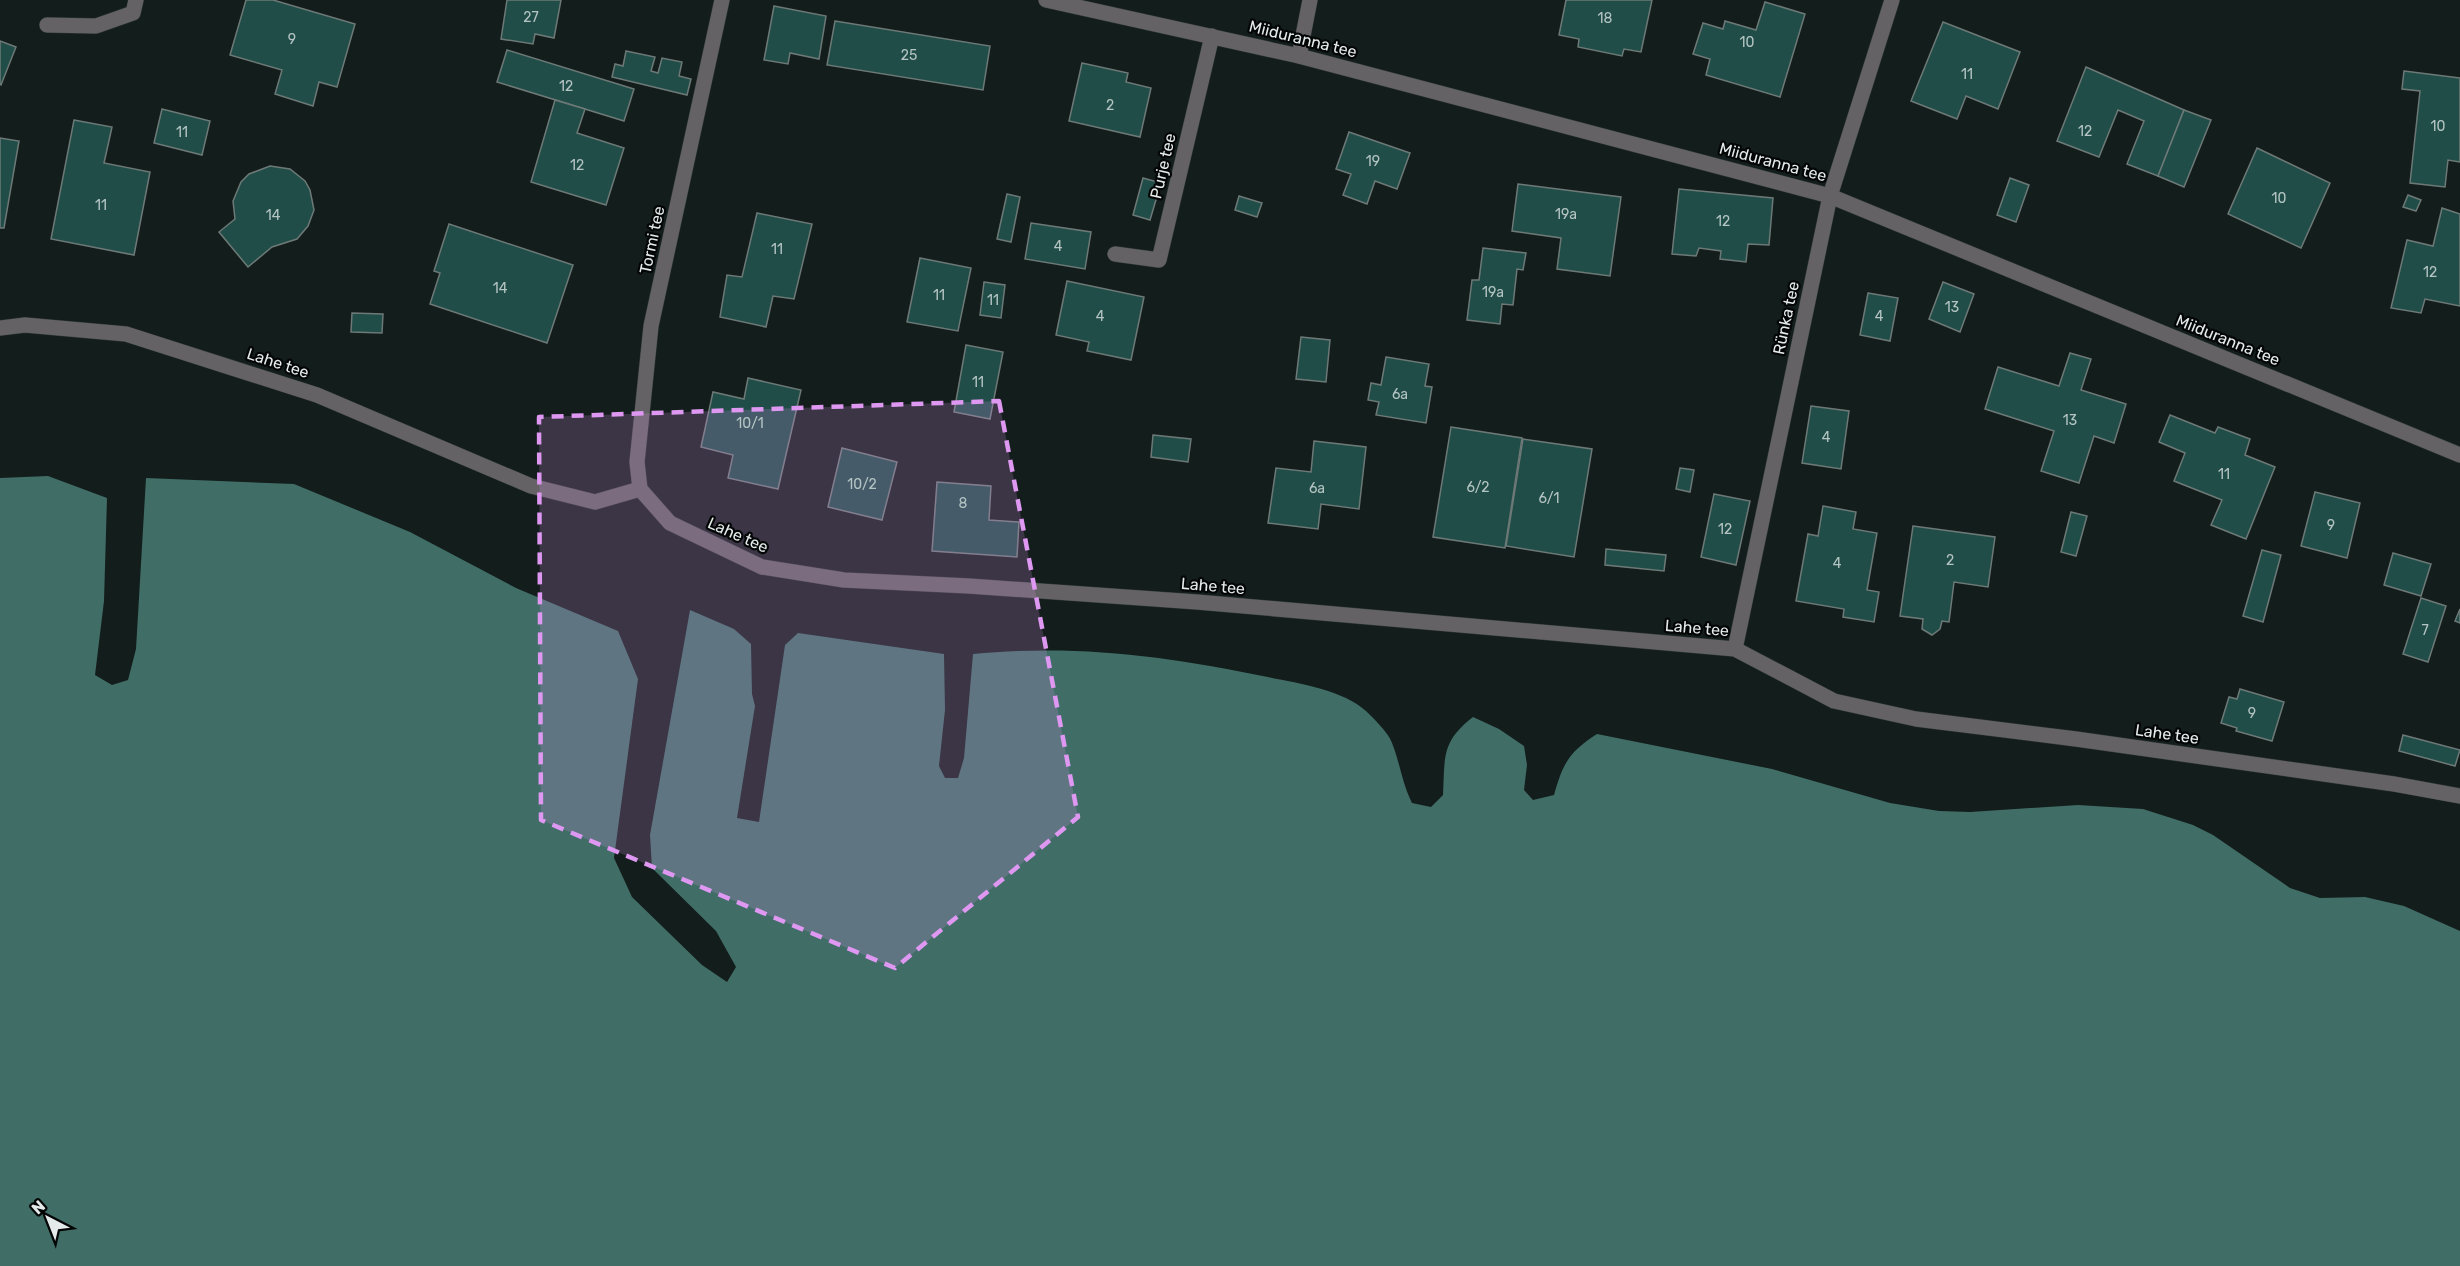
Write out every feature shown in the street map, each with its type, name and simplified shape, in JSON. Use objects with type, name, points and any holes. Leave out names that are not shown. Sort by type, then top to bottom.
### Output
[{"type":"street","points":[[46,25],[96,26],[133,14],[136,0]]},
{"type":"street","name":"Tormi tee","points":[[640,489],[637,462],[651,326],[722,0]]},
{"type":"street","name":"Miiduranna tee","points":[[1046,0],[1299,56],[1830,196],[2460,455]]},
{"type":"street","points":[[1299,56],[1310,0]]},
{"type":"street","name":"Rünka tee","points":[[1735,649],[1830,196],[1892,0]]},
{"type":"street","name":"Purje tee","points":[[1115,254],[1159,260],[1212,36]]},
{"type":"street","name":"Lahe tee","points":[[0,328],[25,325],[126,334],[317,395],[531,486],[595,502],[640,489],[670,523],[762,567],[844,580],[1185,601],[1735,649],[1834,701],[1916,720],[2147,749],[2394,784],[2460,796]]},
{"type":"highlighted area","points":[[999,401],[1078,817],[895,968],[541,820],[539,417]]},
{"type":"water","points":[[48,476],[107,498],[104,601],[95,675],[112,685],[128,680],[136,649],[146,478],[294,484],[410,532],[516,588],[618,631],[638,679],[614,858],[632,897],[702,965],[727,982],[736,967],[716,931],[652,868],[650,835],[690,610],[734,629],[751,644],[752,694],[755,706],[737,818],[759,822],[785,645],[798,633],[944,654],[945,710],[939,766],[945,778],[958,778],[964,758],[973,654],[1048,650],[1085,651],[1194,663],[1306,685],[1345,698],[1366,711],[1387,734],[1395,750],[1412,803],[1431,807],[1443,795],[1445,760],[1450,743],[1455,734],[1473,717],[1499,729],[1524,746],[1527,765],[1524,790],[1533,800],[1554,795],[1568,759],[1597,734],[1772,769],[1890,803],[1939,811],[1970,812],[2078,805],[2143,809],[2193,825],[2213,835],[2290,888],[2320,898],[2365,897],[2404,906],[2460,931],[2460,1266],[0,1266],[0,478]]},
{"type":"building","points":[[246,0],[273,0],[355,24],[337,87],[319,82],[313,106],[275,94],[282,70],[230,55]]},
{"type":"building","points":[[507,0],[561,0],[554,38],[535,34],[533,44],[501,39]]},
{"type":"building","points":[[1566,0],[1652,0],[1641,52],[1624,49],[1622,56],[1578,47],[1579,39],[1559,35]]},
{"type":"building","points":[[1765,2],[1805,14],[1780,97],[1706,75],[1710,59],[1693,54],[1703,23],[1723,29],[1725,21],[1756,30]]},
{"type":"building","points":[[774,6],[826,16],[819,59],[790,53],[788,64],[764,60]]},
{"type":"building","points":[[835,21],[990,46],[983,90],[827,65]]},
{"type":"building","points":[[1943,22],[2020,52],[1998,109],[1966,96],[1957,119],[1911,101]]},
{"type":"building","points":[[0,41],[16,47],[1,85],[0,84]]},
{"type":"building","points":[[507,50],[634,89],[624,121],[497,82]]},
{"type":"building","points":[[626,51],[655,57],[651,71],[658,73],[662,58],[682,62],[679,76],[691,79],[687,95],[612,77],[615,64],[623,66]]},
{"type":"building","points":[[1082,63],[1128,73],[1126,82],[1151,88],[1140,137],[1069,121]]},
{"type":"building","points":[[2086,67],[2184,110],[2158,176],[2127,164],[2144,121],[2118,110],[2099,157],[2057,141]]},
{"type":"building","points":[[2404,71],[2460,78],[2460,162],[2448,160],[2445,187],[2410,183],[2420,91],[2402,89]]},
{"type":"building","points":[[555,100],[585,109],[577,133],[624,148],[606,205],[531,182]]},
{"type":"building","points":[[162,109],[210,121],[202,155],[154,143]]},
{"type":"building","points":[[2184,110],[2211,120],[2184,187],[2158,176]]},
{"type":"building","points":[[74,120],[112,127],[104,163],[150,172],[134,255],[51,239]]},
{"type":"building","points":[[1349,132],[1410,153],[1397,189],[1375,181],[1367,204],[1343,195],[1351,174],[1336,169]]},
{"type":"building","points":[[0,138],[19,141],[4,228],[0,228]]},
{"type":"building","points":[[2257,148],[2330,183],[2301,248],[2228,214]]},
{"type":"building","points":[[270,166],[290,169],[305,181],[310,190],[314,210],[308,226],[297,239],[272,247],[248,267],[219,232],[235,219],[233,201],[241,182],[249,174]]},
{"type":"building","points":[[1143,178],[1161,183],[1150,220],[1133,215]]},
{"type":"building","points":[[2010,178],[2029,185],[2016,222],[1997,215]]},
{"type":"building","points":[[1518,184],[1621,197],[1610,276],[1557,269],[1561,238],[1512,231]]},
{"type":"building","points":[[1679,189],[1773,198],[1769,245],[1748,244],[1746,262],[1720,259],[1721,251],[1699,248],[1696,256],[1672,254]]},
{"type":"building","points":[[1007,194],[1020,197],[1011,242],[997,239]]},
{"type":"building","points":[[2408,195],[2421,200],[2416,211],[2403,207]]},
{"type":"building","points":[[1239,196],[1262,203],[1257,217],[1235,210]]},
{"type":"building","points":[[2442,208],[2460,214],[2460,306],[2425,299],[2421,313],[2391,308],[2407,240],[2433,246]]},
{"type":"building","points":[[757,213],[812,224],[794,299],[773,296],[766,327],[720,317],[727,275],[742,277]]},
{"type":"building","points":[[1031,223],[1091,232],[1085,269],[1025,259]]},
{"type":"building","points":[[449,224],[573,265],[547,343],[430,304],[440,273],[434,271]]},
{"type":"building","points":[[1483,248],[1526,253],[1523,270],[1517,269],[1513,305],[1502,304],[1500,324],[1467,320],[1472,280],[1479,280]]},
{"type":"building","points":[[920,258],[971,268],[958,331],[907,322]]},
{"type":"building","points":[[1067,281],[1144,297],[1131,360],[1087,351],[1089,342],[1056,335]]},
{"type":"building","points":[[984,282],[1005,285],[1001,318],[980,315]]},
{"type":"building","points":[[1943,282],[1974,294],[1960,332],[1929,319]]},
{"type":"building","points":[[1868,293],[1898,298],[1890,341],[1860,335]]},
{"type":"building","points":[[352,313],[383,314],[382,333],[351,332]]},
{"type":"building","points":[[1301,337],[1330,340],[1326,382],[1296,379]]},
{"type":"building","points":[[966,345],[1003,352],[990,419],[954,412]]},
{"type":"building","points":[[2070,353],[2091,359],[2081,390],[2126,404],[2114,443],[2094,436],[2079,483],[2041,471],[2054,431],[1985,409],[1998,367],[2059,386]]},
{"type":"building","points":[[1386,357],[1429,364],[1425,386],[1432,387],[1426,423],[1376,415],[1379,402],[1368,400],[1371,383],[1381,385]]},
{"type":"building","points":[[748,378],[801,390],[778,489],[728,478],[733,455],[701,447],[713,392],[744,399]]},
{"type":"building","points":[[1811,406],[1849,411],[1841,469],[1802,463]]},
{"type":"building","points":[[2170,415],[2215,433],[2218,427],[2250,439],[2245,455],[2275,467],[2246,539],[2211,525],[2222,500],[2174,481],[2185,453],[2159,442]]},
{"type":"building","points":[[1451,427],[1522,438],[1505,548],[1433,537]]},
{"type":"building","points":[[1153,435],[1191,439],[1188,462],[1151,457]]},
{"type":"building","points":[[1523,439],[1592,449],[1574,557],[1506,546]]},
{"type":"building","points":[[1314,441],[1366,447],[1359,509],[1321,504],[1318,529],[1268,523],[1276,468],[1311,472]]},
{"type":"building","points":[[842,448],[897,462],[882,520],[828,507]]},
{"type":"building","points":[[1680,468],[1694,470],[1690,492],[1676,489]]},
{"type":"building","points":[[937,482],[991,486],[989,520],[1019,522],[1017,557],[932,551]]},
{"type":"building","points":[[2315,492],[2360,503],[2347,558],[2301,546]]},
{"type":"building","points":[[1714,494],[1750,501],[1736,565],[1701,557]]},
{"type":"building","points":[[1823,506],[1856,512],[1853,529],[1877,533],[1867,590],[1879,592],[1874,622],[1843,617],[1844,609],[1796,601],[1808,534],[1818,536]]},
{"type":"building","points":[[2071,512],[2087,516],[2076,556],[2061,552]]},
{"type":"building","points":[[1913,526],[1995,537],[1988,587],[1954,582],[1949,622],[1942,621],[1940,629],[1932,635],[1922,629],[1923,619],[1900,616]]},
{"type":"building","points":[[1606,549],[1666,555],[1664,571],[1605,565]]},
{"type":"building","points":[[2262,550],[2281,555],[2263,622],[2243,616]]},
{"type":"building","points":[[2393,553],[2431,564],[2421,596],[2384,585]]},
{"type":"building","points":[[2421,598],[2446,606],[2428,662],[2403,654]]},
{"type":"building","points":[[2460,609],[2460,623],[2455,621]]},
{"type":"building","points":[[2240,689],[2284,702],[2272,741],[2236,731],[2237,728],[2221,723],[2229,697],[2237,699]]},
{"type":"building","points":[[2403,735],[2460,750],[2455,766],[2399,751]]}]
